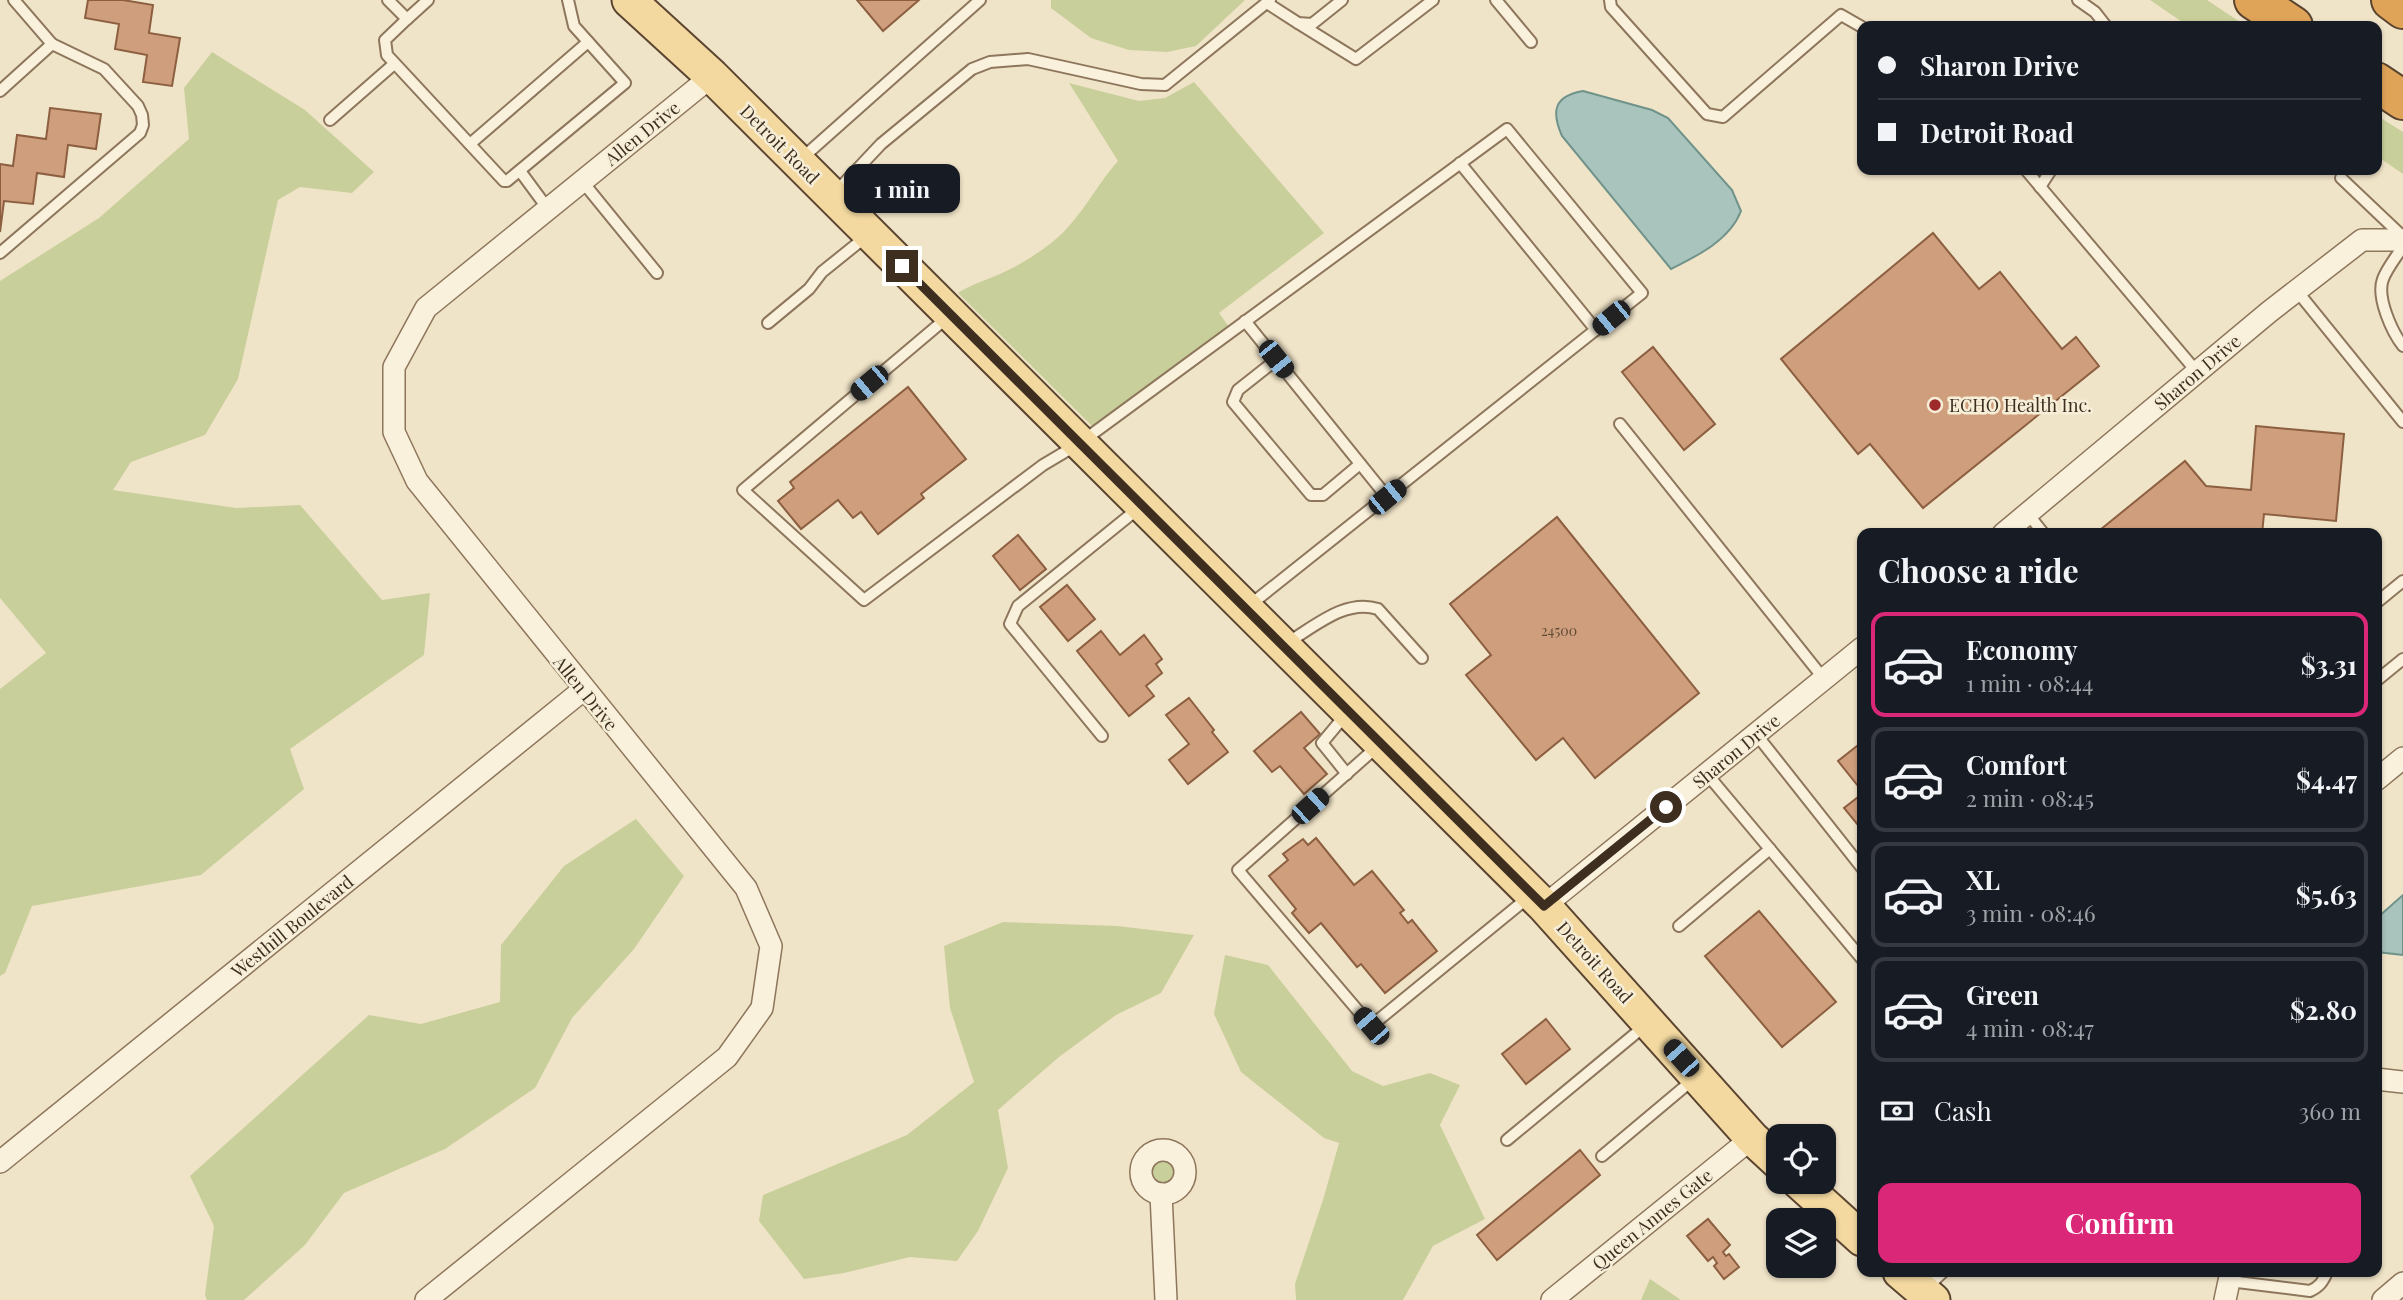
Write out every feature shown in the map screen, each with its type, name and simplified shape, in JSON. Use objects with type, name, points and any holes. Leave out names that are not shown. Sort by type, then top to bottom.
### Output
[{"type":"highway","points":[[2254,0],[2286,21]]},
{"type":"highway","points":[[2391,0],[2403,9]]},
{"type":"highway","points":[[2382,86],[2403,100]]},
{"type":"main road","name":"Detroit Road","points":[[629,0],[712,76],[1538,900],[1766,1151]]},
{"type":"main road","points":[[1812,1194],[1857,1234]]},
{"type":"street","name":"Allen Drive","points":[[426,1300],[727,1057],[762,1007],[771,946],[746,888],[583,690],[417,481],[394,432],[394,367],[426,308],[712,76]]},
{"type":"street","name":"Sharon Drive","points":[[2010,528],[2197,372],[2362,240],[2403,239]]},
{"type":"street","name":"Sharon Drive","points":[[1538,900],[1707,774],[1857,652]]},
{"type":"street","name":"Westhill Boulevard","points":[[0,1162],[583,690]]},
{"type":"street","points":[[2382,775],[2403,758]]},
{"type":"street","points":[[2382,1080],[2403,1082]]},
{"type":"street","name":"Queen Annes Gate","points":[[1552,1300],[1752,1138]]},
{"type":"street","points":[[1161,1194],[1166,1300]]},
{"type":"street","points":[[2384,1300],[2403,1283]]},
{"type":"lane","points":[[0,253],[140,133],[143,125],[138,106],[104,69],[52,44],[14,0]]},
{"type":"lane","points":[[388,0],[407,19]]},
{"type":"lane","points":[[428,0],[385,40],[387,55],[504,181],[508,181],[625,83],[574,26],[568,0]]},
{"type":"lane","points":[[1298,23],[1312,24],[1342,0]]},
{"type":"lane","points":[[832,196],[881,144],[972,69],[990,62],[1028,59],[1141,84],[1165,85],[1269,1],[1298,23],[1356,59],[1433,0]]},
{"type":"lane","points":[[1496,0],[1531,42]]},
{"type":"lane","points":[[1609,0],[1611,7],[1644,46],[1707,114],[1723,117],[1841,15],[1857,24]]},
{"type":"lane","points":[[2078,0],[2095,12],[2102,21]]},
{"type":"lane","points":[[798,162],[979,1]]},
{"type":"lane","points":[[470,144],[588,42]]},
{"type":"lane","points":[[0,91],[52,44]]},
{"type":"lane","points":[[330,120],[394,64]]},
{"type":"lane","points":[[951,314],[743,490],[864,600],[1043,465],[1080,443],[1507,129],[1642,293],[1246,609]]},
{"type":"lane","points":[[1460,163],[1596,330]]},
{"type":"lane","points":[[520,171],[548,209]]},
{"type":"lane","points":[[2030,175],[2197,372]]},
{"type":"lane","points":[[2040,187],[2048,175]]},
{"type":"lane","points":[[2341,178],[2403,239]]},
{"type":"lane","points":[[582,181],[657,273]]},
{"type":"lane","points":[[768,323],[809,289],[822,272],[870,234]]},
{"type":"lane","points":[[2403,246],[2382,281],[2385,313],[2393,334],[2403,346]]},
{"type":"lane","points":[[2297,291],[2403,422]]},
{"type":"lane","points":[[1245,321],[1387,497]]},
{"type":"lane","points":[[1276,359],[1238,390],[1233,402],[1311,495],[1324,495],[1360,464]]},
{"type":"lane","points":[[1620,424],[1824,679]]},
{"type":"lane","points":[[1102,736],[1010,624],[1018,606],[1142,505]]},
{"type":"lane","points":[[2028,514],[2039,528]]},
{"type":"lane","points":[[2382,598],[2403,581]]},
{"type":"lane","points":[[1283,645],[1348,607],[1368,606],[1378,609],[1422,658]]},
{"type":"lane","points":[[2382,676],[2403,659]]},
{"type":"lane","points":[[1347,774],[1322,743],[1348,710]]},
{"type":"lane","points":[[1755,734],[1857,862]]},
{"type":"lane","points":[[1381,744],[1238,870],[1371,1026],[1538,900]]},
{"type":"lane","points":[[1707,774],[1857,953]]},
{"type":"lane","points":[[1679,926],[1770,849]]},
{"type":"lane","points":[[1507,1140],[1649,1023]]},
{"type":"lane","points":[[1602,1156],[1697,1076]]},
{"type":"lane","points":[[2229,1284],[2310,1290],[2317,1288],[2325,1277]]},
{"type":"green space","points":[[1051,0],[1245,0],[1196,46],[1167,52],[1129,50],[1091,38],[1051,8]]},
{"type":"green space","points":[[2150,0],[2207,0],[2238,21],[2181,21]]},
{"type":"green space","points":[[212,52],[305,110],[374,172],[352,193],[300,187],[278,200],[238,379],[205,435],[131,462],[113,490],[236,508],[300,505],[382,600],[430,593],[424,655],[290,749],[304,789],[201,875],[32,906],[5,973],[0,976],[0,689],[46,653],[0,598],[0,281],[99,218],[189,139],[184,88]]},
{"type":"green space","points":[[1194,82],[1324,233],[1219,313],[1232,331],[1097,431],[958,293],[1020,264],[1055,240],[1076,218],[1118,161],[1069,83],[1139,101],[1165,98]]},
{"type":"green space","points":[[2382,119],[2403,132],[2403,174],[2382,159]]},
{"type":"green space","points":[[636,819],[684,876],[634,949],[572,1018],[535,1088],[445,1149],[344,1193],[305,1245],[244,1300],[207,1300],[205,1295],[214,1226],[190,1176],[369,1015],[421,1024],[500,1002],[501,945],[564,866]]},
{"type":"green space","points":[[1003,922],[1117,926],[1194,935],[1161,993],[1116,1015],[1059,1057],[998,1110],[1008,1168],[978,1231],[957,1261],[910,1257],[844,1273],[804,1279],[759,1221],[763,1195],[907,1135],[974,1082],[950,1008],[944,946]]},
{"type":"green space","points":[[1225,955],[1268,965],[1352,1071],[1383,1086],[1430,1073],[1460,1085],[1440,1125],[1485,1219],[1433,1246],[1403,1300],[1296,1300],[1295,1284],[1339,1143],[1324,1138],[1241,1072],[1214,1014]]},
{"type":"green space","points":[[1163,1159],[1172,1162],[1175,1171],[1172,1180],[1163,1183],[1154,1180],[1151,1171],[1154,1162]]},
{"type":"green space","points":[[1650,1279],[1681,1300],[1641,1300]]},
{"type":"water","points":[[1583,91],[1652,110],[1668,118],[1732,190],[1741,211],[1721,239],[1702,253],[1671,269],[1562,136],[1556,112],[1558,106],[1566,97]]},
{"type":"water","points":[[2403,895],[2403,955],[2382,953],[2382,914]]},
{"type":"building","points":[[88,0],[123,0],[153,5],[149,33],[180,38],[172,86],[143,82],[147,55],[115,49],[119,24],[85,18]]},
{"type":"building","points":[[857,0],[919,0],[883,31]]},
{"type":"building","points":[[50,108],[101,114],[96,149],[68,145],[64,177],[37,173],[33,204],[4,201],[0,232],[0,164],[13,166],[17,135],[46,139]]},
{"type":"building","name":"ECHO Health Inc.","points":[[1933,233],[1979,289],[2000,272],[2062,349],[2076,337],[2099,366],[1923,508],[1870,444],[1858,454],[1781,359]]},
{"type":"building","points":[[1653,347],[1715,424],[1684,450],[1622,372]]},
{"type":"building","points":[[908,387],[966,459],[921,494],[924,498],[878,534],[861,512],[853,518],[838,500],[801,529],[778,501],[794,488],[790,482]]},
{"type":"building","points":[[2256,426],[2344,434],[2336,521],[2264,514],[2263,528],[2102,528],[2185,461],[2206,486],[2251,490]]},
{"type":"building","points":[[1557,517],[1699,693],[1595,778],[1563,738],[1536,760],[1466,675],[1491,655],[1450,604]]},
{"type":"building","points":[[1018,535],[1046,569],[1020,590],[993,556]]},
{"type":"building","points":[[1067,585],[1095,619],[1068,641],[1040,607]]},
{"type":"building","points":[[1101,631],[1120,655],[1144,635],[1162,659],[1156,664],[1162,673],[1146,686],[1154,696],[1129,716],[1077,651]]},
{"type":"building","points":[[1189,698],[1228,752],[1188,784],[1169,760],[1189,744],[1166,715]]},
{"type":"building","points":[[1301,712],[1320,734],[1304,748],[1327,774],[1304,794],[1280,766],[1272,772],[1254,751]]},
{"type":"building","points":[[1857,746],[1857,785],[1838,761]]},
{"type":"building","points":[[1857,798],[1857,824],[1844,808]]},
{"type":"building","points":[[1316,838],[1354,885],[1372,871],[1404,910],[1400,913],[1408,923],[1412,920],[1437,951],[1385,993],[1361,964],[1357,967],[1321,923],[1309,933],[1292,913],[1296,909],[1269,876],[1288,860],[1283,854],[1303,839],[1308,845]]},
{"type":"building","points":[[1759,911],[1836,1002],[1782,1047],[1705,956]]},
{"type":"building","points":[[1546,1019],[1570,1049],[1526,1084],[1502,1054]]},
{"type":"building","points":[[1580,1150],[1600,1175],[1497,1260],[1477,1235]]},
{"type":"building","points":[[1708,1219],[1730,1245],[1723,1252],[1726,1256],[1729,1254],[1739,1267],[1724,1279],[1714,1266],[1717,1263],[1713,1257],[1708,1261],[1687,1236]]},
{"type":"place","name":"ECHO Health Inc.","points":[[1935,405]]},
{"type":"route","points":[[902,266],[1544,906],[1666,807]]}]
